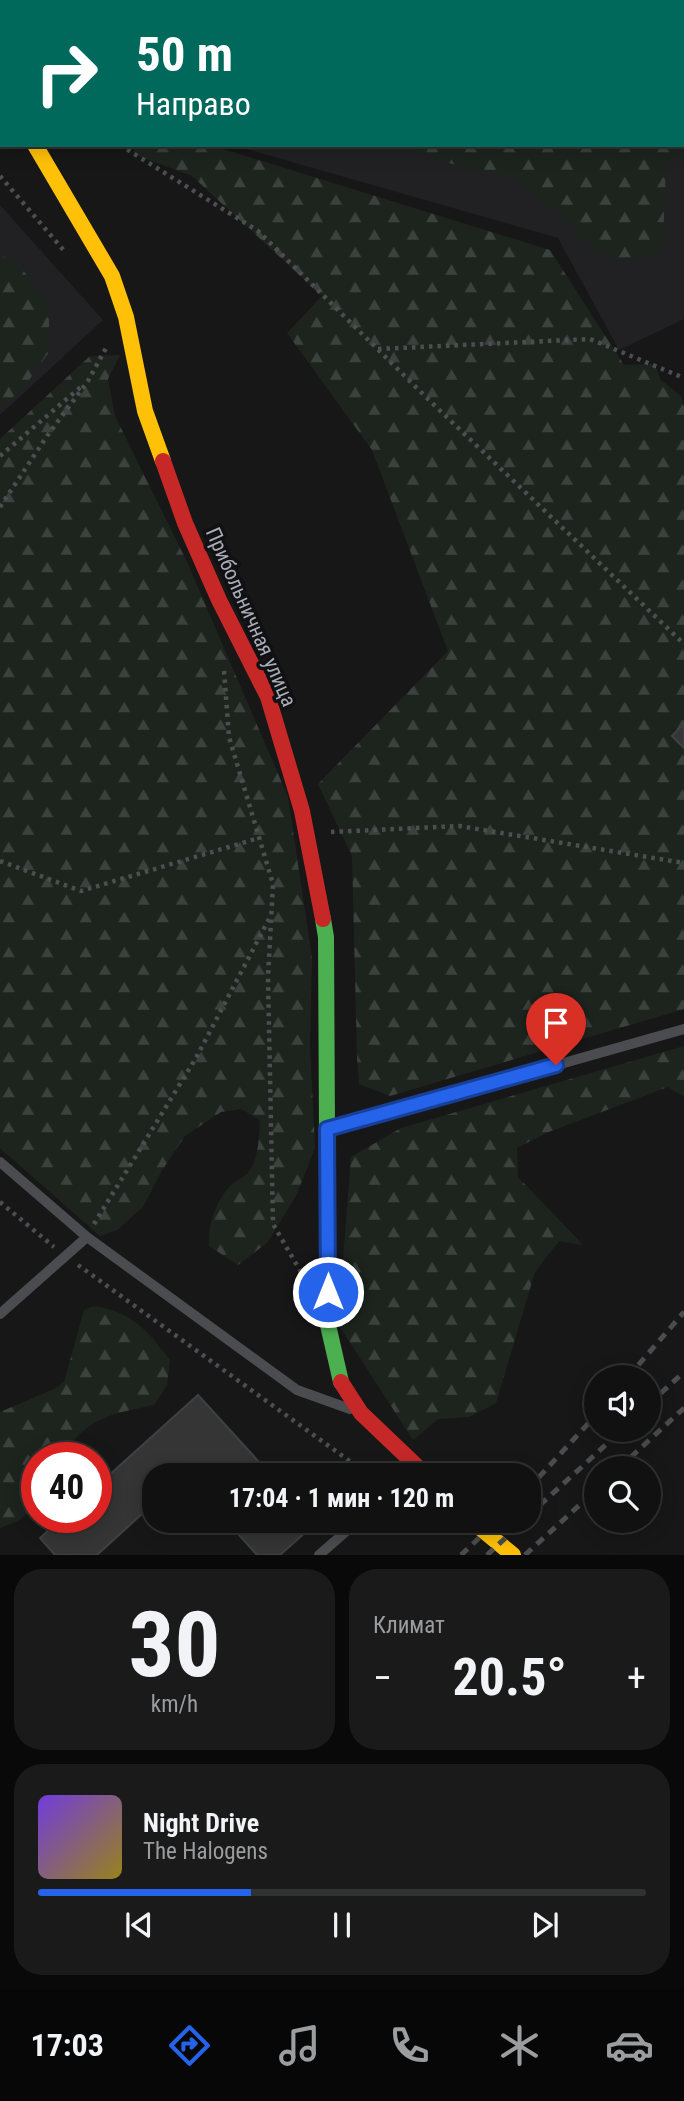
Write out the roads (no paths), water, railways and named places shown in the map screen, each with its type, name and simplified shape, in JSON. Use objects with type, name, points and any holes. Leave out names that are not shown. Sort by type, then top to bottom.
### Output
[{"type":"street","name":"Прибольничная улица","points":[[36,147],[112,276],[126,317],[145,411],[185,523],[219,600],[268,697],[302,811],[326,937],[328,1325],[341,1382],[361,1413],[408,1463]]},
{"type":"street","points":[[486,1533],[513,1555]]},
{"type":"lane","points":[[327,1129],[684,1029]]},
{"type":"lane","points":[[0,1161],[87,1237],[298,1390],[361,1413]]},
{"type":"lane","points":[[0,1314],[87,1237]]},
{"type":"lane","points":[[319,1555],[344,1533]]},
{"type":"railway","points":[[638,1365],[684,1312]]},
{"type":"railway","points":[[661,1393],[684,1372]]},
{"type":"railway","points":[[632,1456],[684,1408]]},
{"type":"railway","points":[[541,1475],[584,1428]]},
{"type":"railway","points":[[541,1504],[609,1442]]},
{"type":"railway","points":[[525,1555],[584,1501]]},
{"type":"railway","points":[[461,1555],[484,1533]]},
{"type":"railway","points":[[487,1555],[511,1533]]}]
